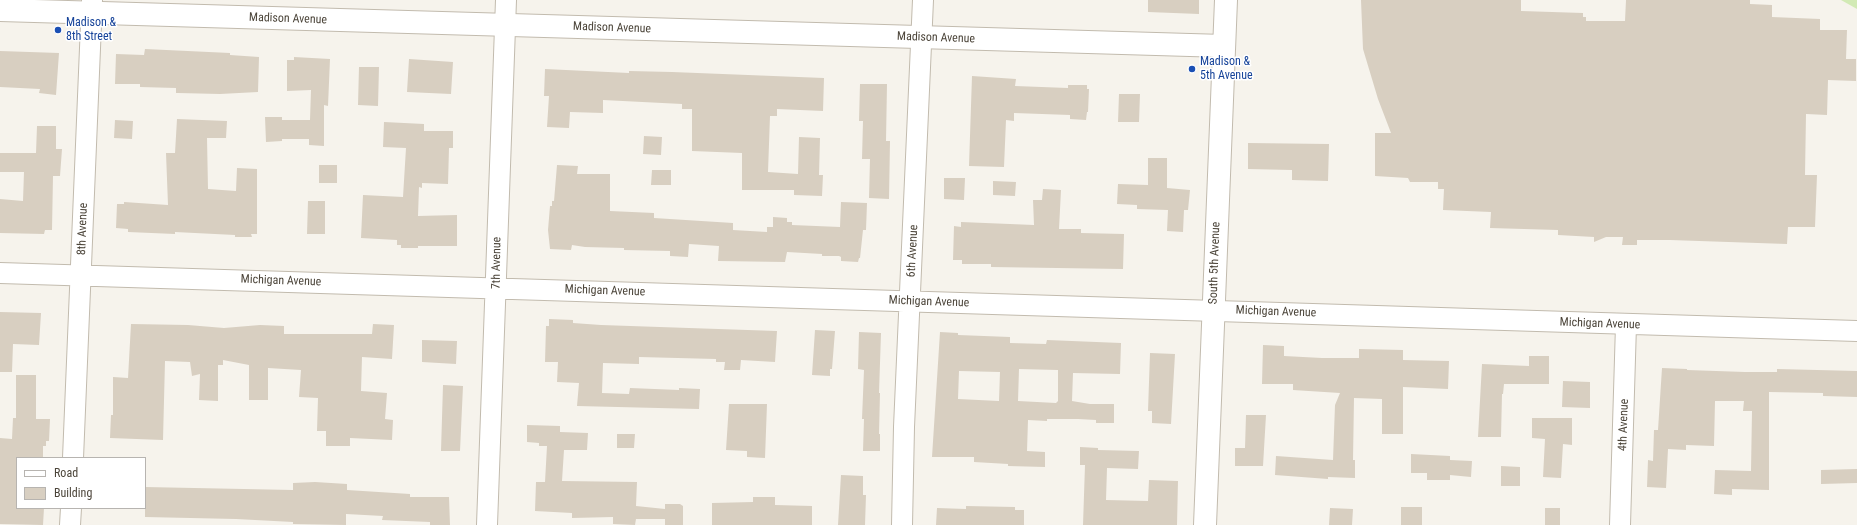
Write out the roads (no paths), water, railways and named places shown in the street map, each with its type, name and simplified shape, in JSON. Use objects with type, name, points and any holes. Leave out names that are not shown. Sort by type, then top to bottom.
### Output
[{"type":"street","name":"7th Avenue","points":[[487,525],[497,288],[499,160],[506,0]]},
{"type":"street","name":"6th Avenue","points":[[902,525],[923,0]]},
{"type":"street","name":"South 5th Avenue","points":[[1205,525],[1226,0]]},
{"type":"street","name":"Madison Avenue","points":[[0,10],[92,6],[506,25],[1224,46]]},
{"type":"street","name":"8th Avenue","points":[[73,457],[92,6]]},
{"type":"street","name":"Michigan Avenue","points":[[0,273],[1214,310],[1626,325],[1857,331]]},
{"type":"street","name":"4th Avenue","points":[[1620,525],[1626,325]]},
{"type":"street","points":[[70,525],[71,509]]},
{"type":"place","name":"Madison & 8th Street","points":[[58,30]]},
{"type":"place","name":"Madison & 5th Avenue","points":[[1192,69]]}]
